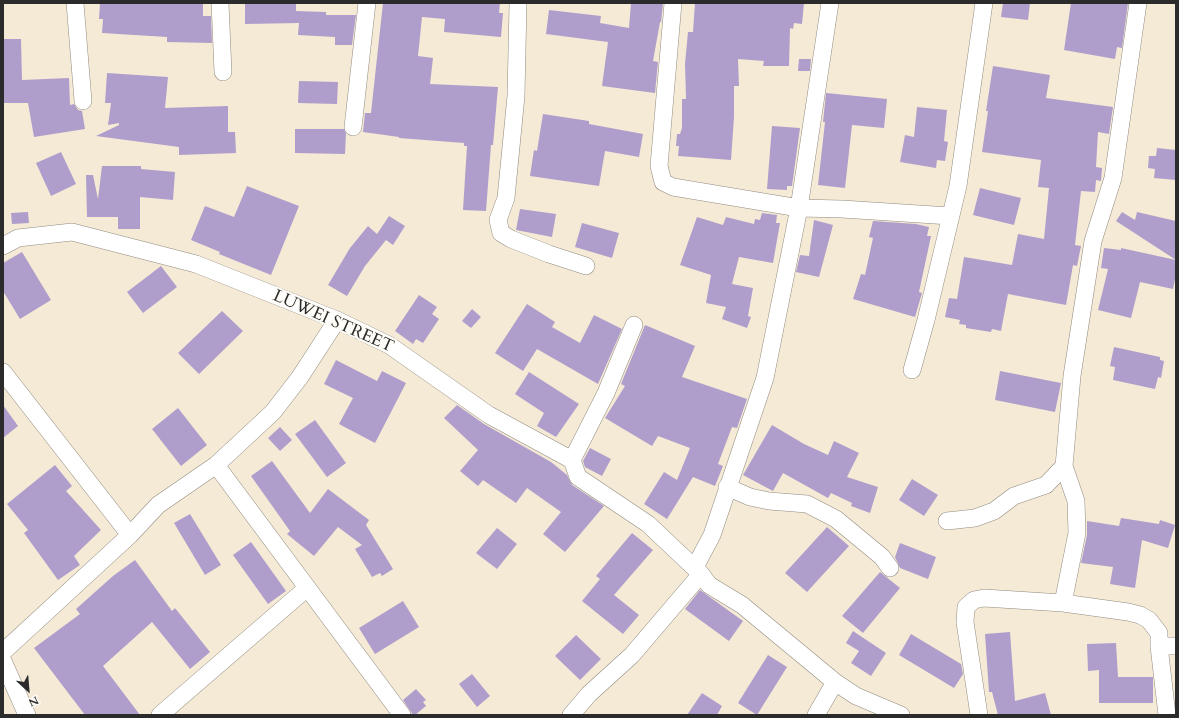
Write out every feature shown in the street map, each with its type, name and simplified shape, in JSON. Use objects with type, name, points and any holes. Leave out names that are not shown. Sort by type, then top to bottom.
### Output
[{"type":"street","points":[[76,3],[83,101]]},
{"type":"street","points":[[220,3],[223,72]]},
{"type":"street","points":[[353,127],[367,3]]},
{"type":"street","points":[[518,3],[516,96],[506,198],[498,220],[501,233],[511,239],[549,254],[586,266]]},
{"type":"street","points":[[673,3],[659,166],[663,182],[673,187],[799,208],[842,209],[950,216]]},
{"type":"street","points":[[571,715],[589,694],[632,656],[698,570],[712,535],[765,378],[799,208],[830,3]]},
{"type":"street","points":[[912,370],[926,320],[958,186],[984,3]]},
{"type":"street","points":[[1063,604],[1077,533],[1076,501],[1064,466],[1072,376],[1086,274],[1093,241],[1113,178],[1138,3]]},
{"type":"street","name":"LUWEI STREET","points":[[3,246],[18,238],[72,232],[196,264],[337,320],[389,345],[489,415],[572,460]]},
{"type":"street","points":[[3,652],[130,535],[158,505],[216,465],[273,412],[300,377],[337,320]]},
{"type":"street","points":[[634,325],[606,393],[572,460],[578,477],[648,524],[698,570],[709,585],[742,605],[836,682],[856,696],[901,715]]},
{"type":"street","points":[[3,372],[130,535]]},
{"type":"street","points":[[216,465],[402,715]]},
{"type":"street","points":[[947,521],[975,518],[994,511],[1014,496],[1046,484],[1064,466]]},
{"type":"street","points":[[727,488],[750,497],[768,501],[807,504],[836,519],[882,557],[890,568]]},
{"type":"street","points":[[160,715],[307,588]]},
{"type":"street","points":[[979,715],[965,622],[966,607],[974,600],[984,598],[1063,604],[1140,614],[1149,620],[1168,646],[1167,715]]},
{"type":"street","points":[[3,661],[27,715]]},
{"type":"street","points":[[816,715],[836,682]]},
{"type":"building","points":[[100,3],[203,3],[203,16],[211,16],[212,43],[167,42],[167,37],[102,33],[103,19],[99,19]]},
{"type":"building","points":[[245,3],[296,3],[296,11],[326,12],[326,15],[356,15],[352,45],[335,45],[335,37],[298,35],[299,23],[245,24]]},
{"type":"building","points":[[383,3],[500,3],[499,13],[503,13],[501,37],[444,32],[445,19],[422,17],[418,56],[433,58],[430,84],[498,87],[493,145],[491,145],[486,211],[463,210],[467,146],[464,146],[464,143],[399,138],[363,132],[365,113],[371,113]]},
{"type":"building","points":[[631,3],[663,3],[661,22],[653,61],[658,62],[655,93],[602,86],[608,42],[546,34],[549,10],[601,16],[600,23],[629,28]]},
{"type":"building","points":[[695,3],[804,3],[802,24],[794,23],[793,29],[790,28],[789,66],[763,66],[764,61],[738,59],[739,86],[734,86],[734,117],[731,160],[678,156],[679,146],[676,146],[677,134],[680,134],[682,128],[682,99],[686,99],[685,64],[688,32],[693,32]]},
{"type":"building","points":[[1003,3],[1030,3],[1028,20],[1001,17]]},
{"type":"building","points":[[1071,3],[1128,3],[1122,48],[1117,47],[1115,59],[1064,50]]},
{"type":"building","points":[[3,39],[21,39],[22,80],[69,78],[70,105],[74,104],[78,110],[82,111],[85,129],[34,137],[28,103],[3,103]]},
{"type":"building","points":[[799,59],[811,59],[810,71],[798,71]]},
{"type":"building","points":[[993,66],[1050,75],[1046,98],[1113,107],[1109,134],[1098,132],[1096,167],[1102,168],[1101,181],[1096,180],[1095,192],[1081,191],[1075,245],[1081,246],[1077,266],[1073,265],[1066,305],[1008,294],[1001,331],[992,329],[991,332],[966,328],[966,325],[959,324],[960,320],[945,317],[949,298],[957,299],[964,257],[1012,265],[1018,234],[1044,239],[1049,188],[1038,187],[1041,160],[982,152],[988,111],[986,111]]},
{"type":"building","points":[[107,73],[168,77],[165,108],[228,106],[228,132],[235,132],[236,153],[179,155],[179,147],[96,136],[119,125],[119,123],[108,125],[111,103],[105,103]]},
{"type":"building","points":[[299,81],[338,82],[337,104],[298,103]]},
{"type":"building","points":[[826,93],[887,99],[884,128],[852,125],[845,188],[818,185],[825,122],[823,122]]},
{"type":"building","points":[[917,107],[947,110],[944,141],[948,142],[945,161],[937,160],[936,168],[900,162],[905,135],[914,137]]},
{"type":"building","points":[[543,114],[589,121],[589,124],[643,134],[639,157],[605,151],[599,186],[530,176],[534,150],[537,151]]},
{"type":"building","points":[[772,126],[800,128],[792,186],[787,186],[787,190],[767,189]]},
{"type":"building","points":[[295,129],[344,129],[346,133],[345,154],[295,153]]},
{"type":"building","points":[[1157,148],[1176,150],[1176,180],[1154,178],[1155,169],[1148,168],[1149,156],[1156,156]]},
{"type":"building","points":[[61,152],[76,184],[51,196],[36,163]]},
{"type":"building","points":[[102,166],[141,166],[141,169],[175,172],[173,200],[140,197],[140,229],[118,229],[118,217],[87,217],[86,175],[93,175],[98,199]]},
{"type":"building","points":[[247,186],[299,206],[271,275],[219,254],[220,252],[191,240],[205,206],[234,217]]},
{"type":"building","points":[[980,188],[1021,198],[1014,225],[973,215]]},
{"type":"building","points":[[520,209],[556,214],[552,237],[516,230]]},
{"type":"building","points":[[28,212],[29,223],[12,224],[11,213]]},
{"type":"building","points":[[1122,212],[1135,220],[1137,212],[1176,221],[1176,260],[1116,221]]},
{"type":"building","points":[[762,213],[777,215],[776,223],[780,223],[773,263],[739,257],[732,284],[753,288],[748,316],[751,317],[747,328],[722,319],[726,307],[706,303],[711,275],[680,265],[697,217],[723,225],[726,217],[754,224],[755,219],[760,220]]},
{"type":"building","points":[[389,216],[405,226],[393,245],[386,240],[365,266],[347,296],[328,285],[350,248],[368,226],[377,234]]},
{"type":"building","points":[[814,220],[833,225],[819,277],[796,272],[800,255],[809,256]]},
{"type":"building","points":[[873,221],[916,224],[929,227],[927,236],[931,236],[919,292],[922,293],[915,317],[853,299],[861,274],[865,275],[873,238],[869,237]]},
{"type":"building","points":[[582,223],[619,233],[612,258],[575,247]]},
{"type":"building","points":[[1104,248],[1121,250],[1121,248],[1176,260],[1176,275],[1173,289],[1140,282],[1131,318],[1098,310],[1108,269],[1101,268]]},
{"type":"building","points":[[22,252],[51,300],[20,319],[3,291],[3,263]]},
{"type":"building","points":[[161,266],[177,287],[143,313],[127,292]]},
{"type":"building","points":[[419,295],[437,307],[432,314],[439,319],[423,343],[416,339],[413,344],[395,331]]},
{"type":"building","points":[[527,304],[555,322],[552,327],[580,343],[594,315],[622,329],[598,384],[537,349],[523,371],[495,353]]},
{"type":"building","points":[[472,309],[481,317],[471,328],[462,321]]},
{"type":"building","points":[[222,311],[243,331],[199,374],[178,353]]},
{"type":"building","points":[[645,325],[695,346],[682,377],[747,399],[737,428],[732,427],[718,464],[723,466],[715,486],[693,477],[667,519],[644,504],[664,472],[677,480],[690,448],[658,436],[652,446],[605,418],[625,386],[621,384]]},
{"type":"building","points":[[1114,347],[1160,357],[1160,360],[1164,361],[1161,378],[1158,377],[1155,389],[1113,380],[1115,367],[1110,366]]},
{"type":"building","points":[[336,360],[377,381],[382,371],[406,383],[375,443],[339,424],[353,398],[324,384]]},
{"type":"building","points":[[1000,371],[1061,383],[1055,412],[995,400]]},
{"type":"building","points":[[529,372],[579,404],[556,437],[537,426],[544,413],[515,394]]},
{"type":"building","points":[[3,405],[18,426],[3,438]]},
{"type":"building","points":[[457,405],[484,424],[551,462],[567,475],[572,485],[604,506],[565,552],[543,534],[561,512],[527,488],[516,503],[483,480],[478,486],[460,471],[478,450],[444,418]]},
{"type":"building","points":[[178,408],[207,445],[181,466],[152,429]]},
{"type":"building","points":[[315,420],[346,463],[327,477],[295,434]]},
{"type":"building","points":[[772,425],[804,444],[828,455],[834,441],[859,453],[847,477],[878,487],[870,513],[851,506],[852,503],[831,493],[828,498],[783,473],[773,491],[743,475]]},
{"type":"building","points":[[280,427],[292,440],[280,451],[268,438]]},
{"type":"building","points":[[590,448],[611,459],[602,476],[585,467],[583,461]]},
{"type":"building","points":[[272,461],[310,513],[328,489],[369,520],[366,525],[393,569],[382,576],[380,573],[372,577],[355,549],[362,545],[338,527],[314,556],[287,534],[290,531],[251,476]]},
{"type":"building","points":[[55,465],[72,486],[66,491],[101,530],[74,556],[80,565],[58,580],[24,533],[28,530],[7,504]]},
{"type":"building","points":[[912,479],[938,495],[924,516],[899,500]]},
{"type":"building","points":[[190,514],[221,565],[205,575],[174,523]]},
{"type":"building","points":[[1121,518],[1159,524],[1160,520],[1175,525],[1168,548],[1142,540],[1135,588],[1110,584],[1113,567],[1081,563],[1087,535],[1087,521],[1119,526]]},
{"type":"building","points":[[827,527],[849,546],[807,592],[785,573]]},
{"type":"building","points":[[497,528],[517,544],[497,569],[476,553]]},
{"type":"building","points":[[632,533],[653,550],[614,595],[639,615],[623,634],[582,601],[600,579],[596,576]]},
{"type":"building","points":[[251,542],[286,591],[268,604],[233,555]]},
{"type":"building","points":[[900,543],[936,557],[928,579],[900,568],[895,557]]},
{"type":"building","points":[[135,560],[172,611],[175,608],[210,652],[190,669],[152,622],[103,666],[140,715],[85,715],[34,648],[80,614],[76,609],[113,576]]},
{"type":"building","points":[[880,572],[900,588],[863,633],[842,616]]},
{"type":"building","points":[[700,590],[743,621],[729,641],[685,609]]},
{"type":"building","points":[[403,601],[419,627],[375,654],[359,628]]},
{"type":"building","points":[[853,631],[886,653],[871,676],[851,663],[859,651],[846,643]]},
{"type":"building","points":[[1010,632],[1015,701],[1045,693],[1051,715],[998,715],[992,692],[989,692],[985,634]]},
{"type":"building","points":[[911,634],[961,664],[963,674],[954,688],[899,655]]},
{"type":"building","points":[[576,635],[601,659],[580,680],[555,656]]},
{"type":"building","points":[[1116,643],[1118,677],[1153,677],[1153,703],[1099,703],[1099,670],[1088,671],[1087,644]]},
{"type":"building","points":[[768,655],[787,667],[757,715],[738,703]]},
{"type":"building","points":[[472,674],[490,696],[477,707],[459,684]]},
{"type":"building","points":[[416,689],[426,700],[423,702],[426,706],[413,715],[403,700]]},
{"type":"building","points":[[702,693],[722,706],[717,715],[687,715]]}]
